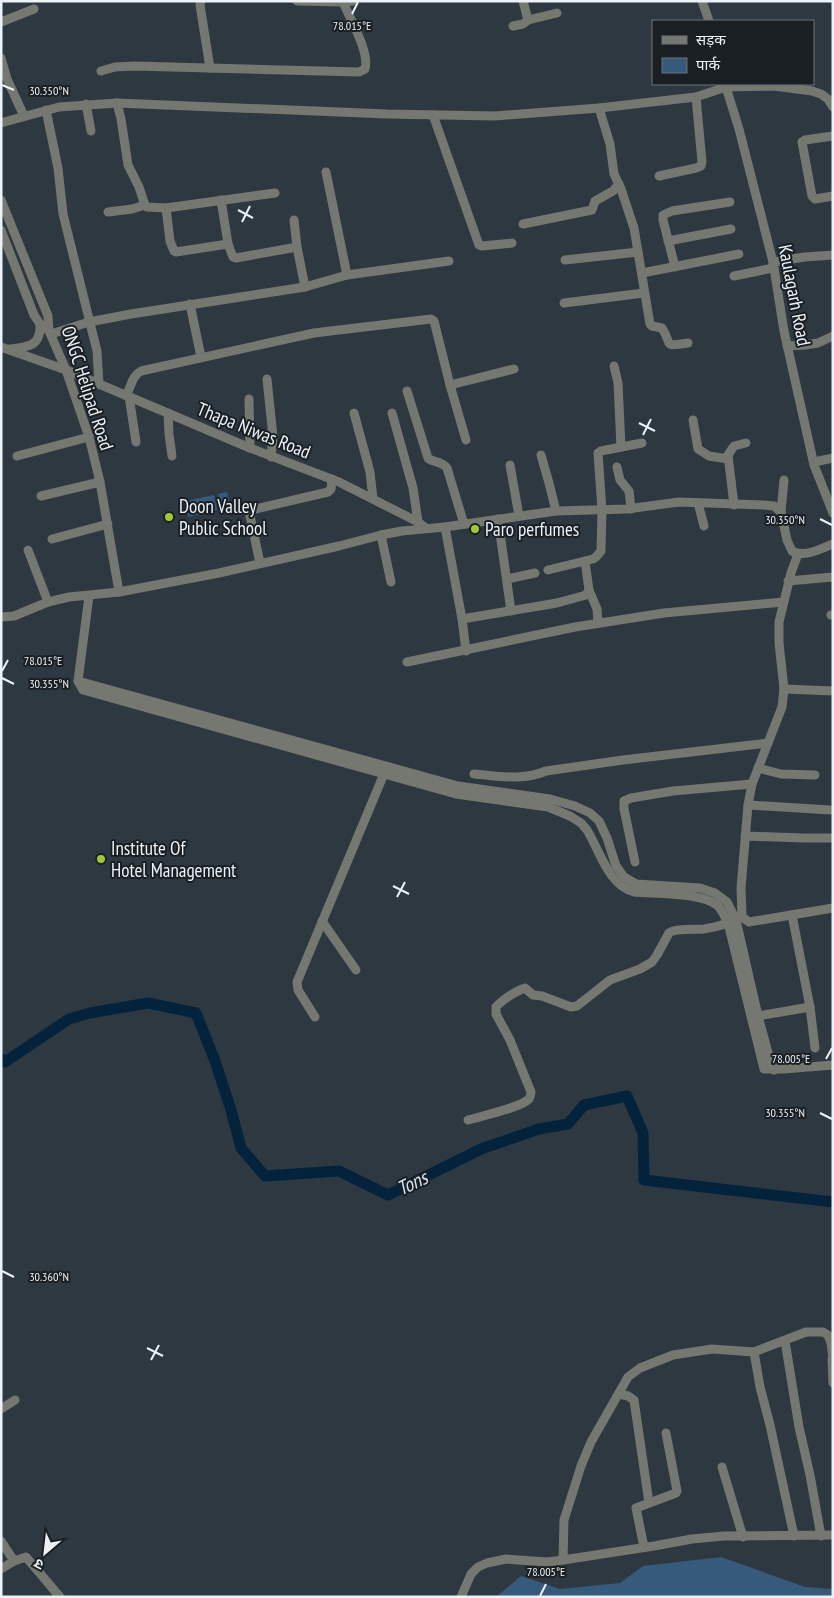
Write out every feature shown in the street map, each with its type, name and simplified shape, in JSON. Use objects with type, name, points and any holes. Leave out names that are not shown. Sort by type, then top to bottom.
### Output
[{"type":"street","points":[[201,1],[200,5],[210,68]]},
{"type":"street","points":[[297,1],[353,1]]},
{"type":"street","points":[[523,1],[528,20]]},
{"type":"street","points":[[702,1],[708,20]]},
{"type":"street","points":[[101,71],[115,67],[134,66],[359,72],[365,69],[367,64],[364,50],[343,2]]},
{"type":"street","points":[[1,22],[34,9]]},
{"type":"street","points":[[513,26],[523,24],[528,20],[557,13]]},
{"type":"street","points":[[1,58],[7,79],[24,116]]},
{"type":"street","points":[[1,123],[59,107],[117,103],[495,116],[696,98],[726,85],[774,86],[812,91],[828,99],[833,107]]},
{"type":"street","name":"Kaulagarh Road","points":[[726,85],[773,265],[778,303],[814,462],[833,513]]},
{"type":"street","points":[[659,176],[696,168],[702,162],[696,98]]},
{"type":"street","points":[[117,103],[128,165],[139,186],[144,205]]},
{"type":"street","points":[[86,104],[91,131]]},
{"type":"street","points":[[599,108],[610,144],[614,174],[634,228],[650,324],[662,328],[670,345],[688,343]]},
{"type":"street","points":[[46,110],[58,168],[63,214],[97,351],[100,384]]},
{"type":"street","points":[[433,115],[479,244],[482,246],[512,243]]},
{"type":"street","points":[[833,136],[805,140],[802,144],[812,196],[815,199],[833,196]]},
{"type":"street","points":[[326,172],[347,275]]},
{"type":"street","points":[[524,224],[592,210],[595,201],[613,191],[619,184]]},
{"type":"street","points":[[108,212],[132,209],[144,205],[150,208],[166,208],[275,193]]},
{"type":"street","name":"ONGC Helipad Road","points":[[1,200],[48,316],[50,332],[90,437],[108,524],[119,592]]},
{"type":"street","points":[[222,200],[228,244],[233,257],[297,246]]},
{"type":"street","points":[[675,267],[663,214],[730,202]]},
{"type":"street","points":[[166,208],[170,241],[174,251],[228,244]]},
{"type":"street","points":[[294,220],[305,287]]},
{"type":"street","points":[[668,241],[731,229]]},
{"type":"street","points":[[1,230],[34,314],[40,324],[50,332],[89,322],[190,304],[305,287],[347,275],[448,261]]},
{"type":"street","points":[[565,260],[638,252]]},
{"type":"street","points":[[642,273],[738,254]]},
{"type":"street","points":[[734,276],[805,257],[833,255]]},
{"type":"street","points":[[564,303],[644,294]]},
{"type":"street","points":[[190,304],[201,357]]},
{"type":"street","points":[[136,442],[127,396],[133,377],[138,372],[314,333],[431,319],[434,321],[466,440]]},
{"type":"street","points":[[4,348],[29,346],[36,342],[40,336],[40,324]]},
{"type":"street","points":[[787,346],[818,343],[833,336]]},
{"type":"street","name":"Thapa Niwas Road","points":[[4,348],[66,370],[271,457],[332,479],[374,499],[426,528]]},
{"type":"street","points":[[614,366],[618,383],[621,447]]},
{"type":"street","points":[[450,385],[514,369]]},
{"type":"street","points":[[267,380],[273,438],[271,457]]},
{"type":"street","points":[[408,391],[428,458],[431,461],[440,462],[447,468],[464,524]]},
{"type":"street","points":[[249,400],[250,448]]},
{"type":"street","points":[[168,413],[172,456]]},
{"type":"street","points":[[354,413],[370,472],[374,499]]},
{"type":"street","points":[[392,413],[412,488],[418,522]]},
{"type":"street","points":[[693,420],[698,448],[709,456],[728,459]]},
{"type":"street","points":[[17,456],[90,437]]},
{"type":"street","points":[[548,570],[585,561],[596,557],[601,551],[602,510],[598,453],[642,443]]},
{"type":"street","points":[[734,505],[728,455],[732,447],[746,443]]},
{"type":"street","points":[[541,454],[556,511]]},
{"type":"street","points":[[814,462],[833,458]]},
{"type":"street","points":[[510,465],[520,516]]},
{"type":"street","points":[[617,467],[620,480],[628,491],[631,508]]},
{"type":"street","points":[[260,563],[250,516],[251,510],[328,492],[331,490],[332,479]]},
{"type":"street","points":[[784,480],[781,512],[788,545],[792,551],[798,554],[810,553],[833,544]]},
{"type":"street","points":[[41,496],[100,482]]},
{"type":"street","points":[[1,617],[25,612],[48,602],[70,597],[119,592],[219,573],[381,535],[426,528],[556,511],[631,508],[679,502],[774,506],[781,512]]},
{"type":"street","points":[[698,503],[704,526]]},
{"type":"street","points":[[498,519],[511,611]]},
{"type":"street","points":[[52,540],[108,524]]},
{"type":"street","points":[[445,527],[466,651]]},
{"type":"street","points":[[381,535],[391,582]]},
{"type":"street","points":[[28,550],[48,602]]},
{"type":"street","points":[[798,554],[783,602],[779,631],[784,689],[782,707],[752,784],[748,805],[741,888],[735,920],[763,1067],[766,1070],[774,1070],[833,1065]]},
{"type":"street","points":[[585,561],[589,590],[597,609],[598,623]]},
{"type":"street","points":[[507,580],[535,573]]},
{"type":"street","points":[[788,582],[833,577]]},
{"type":"street","points":[[462,619],[573,600],[586,595],[589,590]]},
{"type":"street","points":[[89,596],[78,681],[84,690],[164,709],[314,750],[385,770],[456,794],[548,808],[570,816],[581,823],[587,830],[612,877],[626,890],[711,900],[735,920]]},
{"type":"street","points":[[407,662],[598,623],[783,602]]},
{"type":"street","points":[[78,681],[164,709]]},
{"type":"street","points":[[784,689],[833,691]]},
{"type":"street","points":[[474,774],[519,778],[623,760],[768,743]]},
{"type":"street","points":[[758,768],[781,774],[815,775]]},
{"type":"street","points":[[385,770],[458,786],[550,799],[575,806],[590,813],[599,821],[616,866],[624,877],[636,884],[700,888],[715,893],[726,902],[735,920],[758,1016],[774,1070]]},
{"type":"street","points":[[315,1018],[298,990],[297,982],[385,770]]},
{"type":"street","points":[[635,862],[624,801],[631,798],[673,791],[752,784]]},
{"type":"street","points":[[748,805],[830,810]]},
{"type":"street","points":[[745,836],[833,838]]},
{"type":"street","points":[[468,1120],[508,1108],[527,1100],[531,1095],[510,1040],[496,1014],[496,1008],[499,1004],[521,989],[526,988],[533,995],[542,996],[571,1007],[577,1006],[602,984],[640,969],[652,962],[671,931],[703,929],[735,920],[749,922],[833,908]]},
{"type":"street","points":[[792,915],[810,1007],[815,1048]]},
{"type":"street","points":[[322,920],[356,970]]},
{"type":"street","points":[[758,1016],[810,1007]]},
{"type":"street","points":[[563,1560],[563,1531],[567,1508],[586,1452],[625,1381],[640,1368],[673,1355],[712,1349],[754,1352],[806,1332],[828,1331],[831,1343],[833,1383]]},
{"type":"street","points":[[785,1341],[798,1427],[810,1475],[820,1536]]},
{"type":"street","points":[[754,1352],[760,1387],[794,1536]]},
{"type":"street","points":[[619,1394],[634,1400],[649,1503]]},
{"type":"street","points":[[1,1409],[15,1400]]},
{"type":"street","points":[[644,1547],[636,1510],[638,1506],[676,1493],[677,1491],[666,1433]]},
{"type":"street","points":[[722,1467],[743,1537]]},
{"type":"street","points":[[461,1597],[471,1574],[478,1567],[506,1559],[547,1562],[692,1539],[724,1536],[833,1535]]},
{"type":"street","points":[[1,1541],[14,1561]]},
{"type":"street","points":[[1,1569],[14,1561],[26,1557],[60,1597]]},
{"type":"green space","points":[[227,492],[231,508],[222,511],[218,494]]},
{"type":"green space","points":[[214,495],[217,510],[188,517],[185,501]]},
{"type":"green space","points":[[721,1557],[805,1587],[833,1589],[833,1597],[496,1597],[521,1576],[560,1589],[620,1583],[643,1566]]},
{"type":"waterway","name":"Tons","points":[[1,1059],[5,1062],[69,1019],[90,1013],[148,1003],[196,1013],[215,1061],[241,1148],[265,1176],[339,1171],[388,1195],[481,1149],[539,1129],[568,1124],[584,1105],[627,1096],[643,1133],[644,1180],[833,1202]]},
{"type":"place","name":"Doon Valley Public School","points":[[169,517]]},
{"type":"place","name":"Paro perfumes","points":[[475,529]]},
{"type":"place","name":"Institute Of Hotel Management","points":[[101,859]]}]
